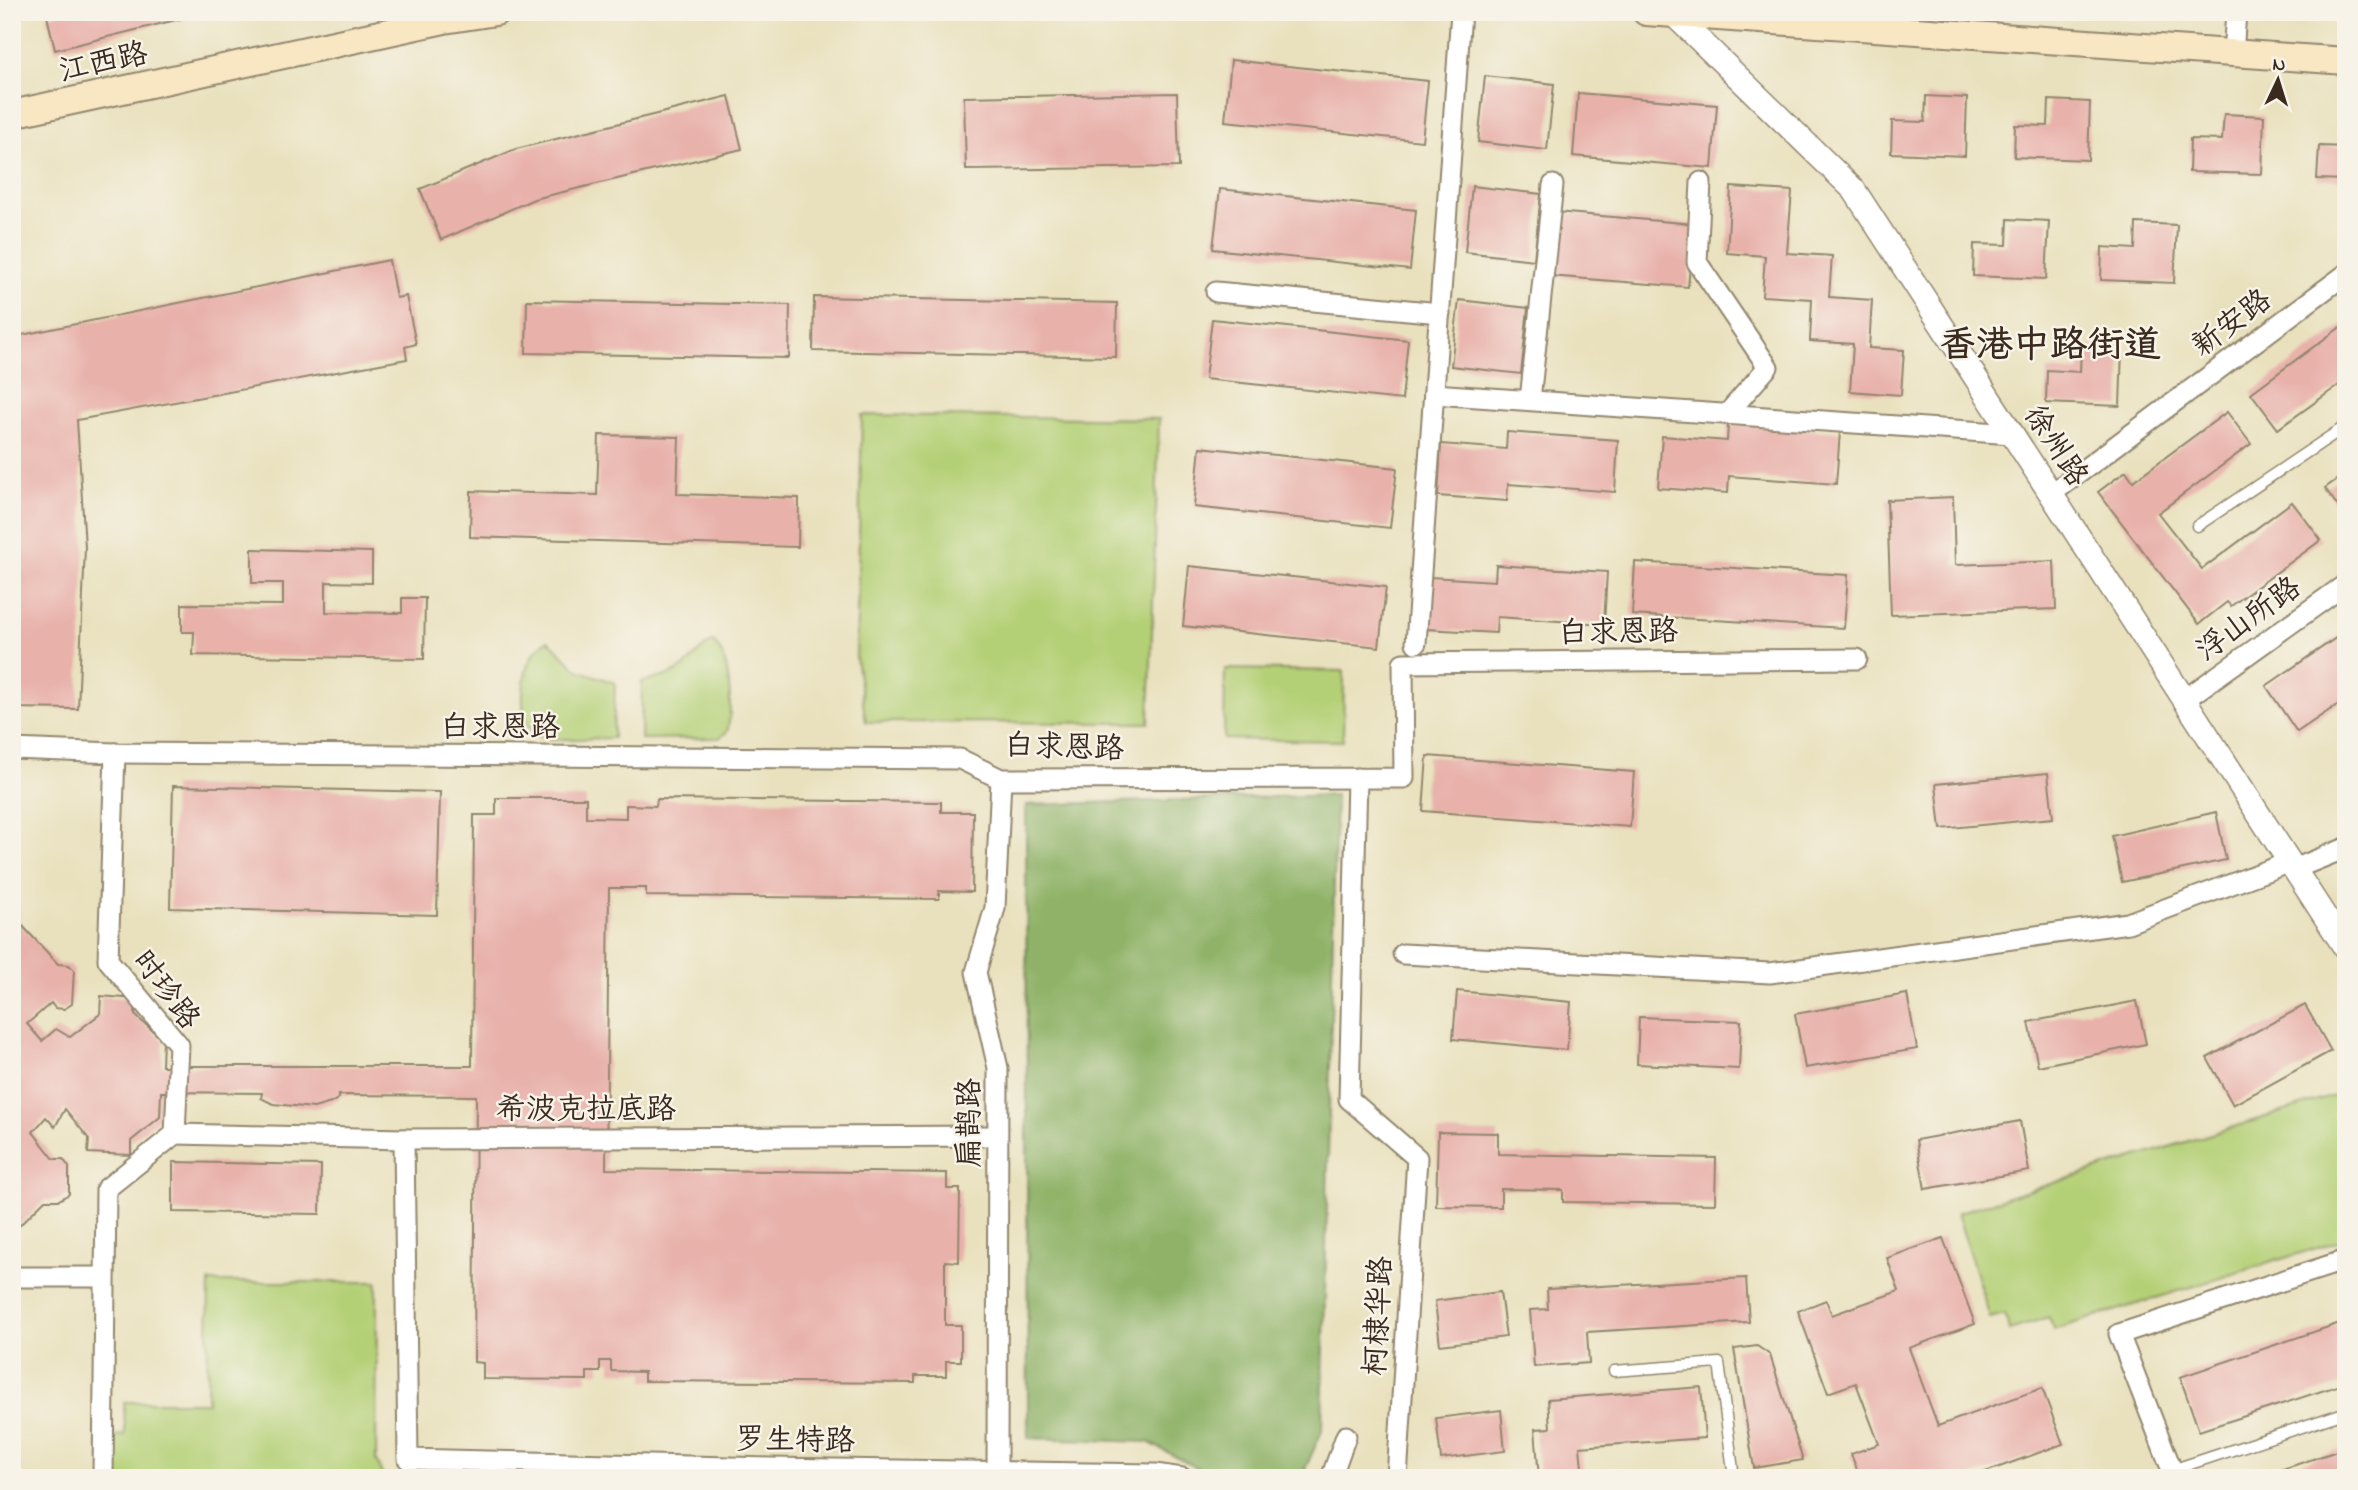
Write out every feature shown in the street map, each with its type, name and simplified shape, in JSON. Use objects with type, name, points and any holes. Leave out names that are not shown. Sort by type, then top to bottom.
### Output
[{"type":"main road","name":"江西路","points":[[12,114],[421,19],[496,12]]},
{"type":"main road","points":[[1646,12],[2346,61]]},
{"type":"street","points":[[1416,643],[1461,12]]},
{"type":"street","points":[[2233,55],[2236,12]]},
{"type":"street","name":"徐州路","points":[[1672,13],[1854,190],[2346,949]]},
{"type":"street","points":[[1701,182],[1697,262],[1768,367],[1727,414]]},
{"type":"street","points":[[1530,400],[1553,184]]},
{"type":"street","name":"新安路","points":[[2051,494],[2346,274]]},
{"type":"street","points":[[1216,292],[1440,313]]},
{"type":"street","points":[[1434,394],[2013,434]]},
{"type":"street","name":"浮山所路","points":[[2184,700],[2346,584]]},
{"type":"street","name":"白求恩路","points":[[12,749],[115,754],[960,759],[1001,779],[1404,778],[1403,663],[1857,659]]},
{"type":"street","name":"时珍路","points":[[115,754],[108,960],[179,1045],[175,1134]]},
{"type":"street","name":"柯棣华路","points":[[1357,778],[1349,1099],[1417,1158],[1397,1478]]},
{"type":"street","name":"扁鹊路","points":[[997,1471],[998,1068],[976,972],[995,908],[1001,779]]},
{"type":"street","points":[[1403,954],[1770,973],[2128,923],[2346,848]]},
{"type":"street","points":[[103,1478],[106,1189],[175,1134]]},
{"type":"street","name":"希波克拉底路","points":[[175,1134],[404,1139],[998,1136]]},
{"type":"street","name":"罗生特路","points":[[404,1139],[408,1459],[770,1473],[997,1471],[1155,1474],[1182,1478]]},
{"type":"street","points":[[2173,1474],[2119,1334],[2346,1260]]},
{"type":"street","points":[[12,1277],[104,1277]]},
{"type":"street","points":[[1331,1478],[1346,1436]]},
{"type":"lane","points":[[2197,526],[2346,426]]},
{"type":"lane","points":[[1614,1371],[1718,1363],[1734,1478]]},
{"type":"lane","points":[[2173,1474],[2342,1414]]},
{"type":"green space","points":[[862,415],[1159,419],[1149,723],[866,722],[856,658]]},
{"type":"green space","points":[[548,640],[578,670],[615,683],[613,738],[542,738],[528,725],[524,715],[524,679],[533,654]]},
{"type":"green space","points":[[713,642],[724,659],[727,671],[730,711],[727,732],[719,738],[641,739],[642,682],[677,671]]},
{"type":"green space","points":[[1225,669],[1344,671],[1343,741],[1224,739]]},
{"type":"green space","points":[[1336,795],[1322,1431],[1302,1476],[1216,1478],[1148,1442],[1028,1438],[1026,805]]},
{"type":"green space","points":[[2346,1092],[2346,1239],[2053,1330],[2049,1317],[2010,1330],[2004,1314],[1990,1318],[1957,1213]]},
{"type":"green space","points":[[209,1282],[377,1282],[376,1461],[384,1478],[113,1478],[113,1436],[125,1435],[124,1402],[207,1402]]},
{"type":"building","points":[[63,12],[204,13],[55,50],[47,16]]},
{"type":"building","points":[[1231,60],[1428,81],[1422,141],[1225,121]]},
{"type":"building","points":[[1485,76],[1554,84],[1547,150],[1478,142]]},
{"type":"building","points":[[1177,93],[1179,167],[966,170],[964,97]]},
{"type":"building","points":[[1578,93],[1717,105],[1712,168],[1573,156]]},
{"type":"building","points":[[729,96],[742,149],[534,199],[441,240],[420,189],[516,149]]},
{"type":"building","points":[[1926,96],[1967,98],[1965,156],[1891,153],[1892,121],[1925,122]]},
{"type":"building","points":[[2049,100],[2090,102],[2088,160],[2014,157],[2015,125],[2048,126]]},
{"type":"building","points":[[2224,114],[2264,116],[2262,174],[2189,172],[2190,139],[2222,140]]},
{"type":"building","points":[[2319,146],[2346,147],[2346,180],[2317,179]]},
{"type":"building","points":[[1472,186],[1541,194],[1534,260],[1465,252]]},
{"type":"building","points":[[1731,187],[1792,191],[1787,253],[1832,256],[1829,297],[1872,300],[1869,348],[1904,350],[1901,395],[1850,391],[1853,344],[1810,341],[1812,299],[1762,296],[1765,256],[1727,253]]},
{"type":"building","points":[[1220,189],[1416,210],[1410,270],[1213,249]]},
{"type":"building","points":[[1555,212],[1694,224],[1688,287],[1549,276]]},
{"type":"building","points":[[2008,219],[2049,221],[2046,279],[1973,276],[1974,244],[2007,245]]},
{"type":"building","points":[[2136,223],[2177,225],[2174,283],[2101,280],[2102,247],[2135,249]]},
{"type":"building","points":[[389,260],[396,298],[406,296],[416,344],[405,347],[407,359],[77,420],[85,547],[78,709],[12,708],[12,337]]},
{"type":"building","points":[[814,297],[1117,303],[1116,357],[813,351]]},
{"type":"building","points":[[527,300],[790,305],[789,358],[526,353]]},
{"type":"building","points":[[1459,300],[1528,308],[1521,374],[1451,366]]},
{"type":"building","points":[[1212,319],[1408,340],[1402,400],[1205,379]]},
{"type":"building","points":[[2346,323],[2346,380],[2278,429],[2251,393]]},
{"type":"building","points":[[2081,346],[2122,348],[2120,406],[2046,403],[2047,370],[2080,372]]},
{"type":"building","points":[[2227,412],[2251,444],[2158,513],[2202,569],[2292,502],[2321,540],[2231,606],[2227,602],[2199,624],[2098,492],[2126,471],[2133,481]]},
{"type":"building","points":[[1728,424],[1840,432],[1836,484],[1729,476],[1728,493],[1658,488],[1662,436],[1727,441]]},
{"type":"building","points":[[1507,432],[1618,440],[1615,492],[1508,484],[1507,501],[1438,496],[1441,444],[1506,449]]},
{"type":"building","points":[[599,435],[679,437],[677,494],[799,498],[798,547],[470,537],[471,491],[597,495]]},
{"type":"building","points":[[1200,447],[1397,468],[1390,528],[1194,507]]},
{"type":"building","points":[[2346,473],[2346,518],[2325,488]]},
{"type":"building","points":[[1953,497],[1955,565],[2054,561],[2056,609],[1891,615],[1887,500]]},
{"type":"building","points":[[252,549],[372,552],[372,583],[326,582],[326,612],[402,613],[402,598],[425,598],[424,659],[193,655],[194,632],[182,632],[182,604],[283,605],[283,583],[252,583]]},
{"type":"building","points":[[1635,562],[1848,575],[1844,628],[1632,615]]},
{"type":"building","points":[[1496,565],[1607,572],[1604,624],[1497,617],[1496,633],[1426,629],[1430,577],[1495,581]]},
{"type":"building","points":[[1189,566],[1386,587],[1379,647],[1183,626]]},
{"type":"building","points":[[2346,631],[2346,699],[2297,732],[2266,686]]},
{"type":"building","points":[[1427,756],[1634,772],[1630,827],[1423,811]]},
{"type":"building","points":[[2048,773],[2053,818],[1941,829],[1936,784]]},
{"type":"building","points":[[173,786],[440,792],[437,915],[170,908]]},
{"type":"building","points":[[496,798],[586,798],[586,817],[626,818],[626,805],[656,806],[657,799],[941,802],[941,812],[973,812],[972,892],[939,891],[939,899],[646,896],[646,888],[609,888],[606,1169],[947,1173],[947,1189],[960,1189],[959,1262],[945,1261],[945,1325],[961,1325],[961,1361],[946,1361],[946,1376],[915,1376],[915,1383],[644,1381],[644,1372],[611,1371],[611,1361],[600,1361],[600,1372],[587,1372],[587,1380],[483,1379],[483,1363],[474,1362],[476,1096],[339,1095],[339,1098],[331,1103],[314,1108],[273,1104],[261,1098],[262,1093],[161,1092],[160,1117],[131,1141],[131,1155],[88,1153],[89,1139],[65,1109],[55,1127],[46,1117],[33,1132],[54,1159],[63,1159],[69,1167],[69,1194],[59,1200],[45,1200],[14,1231],[16,1243],[12,1246],[12,904],[19,909],[19,922],[58,964],[69,965],[74,970],[72,1004],[64,1009],[55,1008],[51,1003],[27,1024],[42,1041],[56,1029],[70,1037],[100,1014],[101,996],[136,999],[135,1015],[163,1040],[162,1066],[472,1066],[474,815],[496,815]]},
{"type":"building","points":[[2216,812],[2226,860],[2122,882],[2112,836]]},
{"type":"building","points":[[1457,991],[1571,1002],[1567,1050],[1453,1039]]},
{"type":"building","points":[[1907,994],[1917,1049],[1805,1068],[1795,1014]]},
{"type":"building","points":[[2137,1001],[2146,1044],[2038,1066],[2029,1022]]},
{"type":"building","points":[[2305,1005],[2331,1051],[2233,1105],[2207,1058]]},
{"type":"building","points":[[1639,1017],[1741,1021],[1739,1069],[1637,1064]]},
{"type":"building","points":[[2020,1121],[2029,1171],[1925,1189],[1916,1140]]},
{"type":"building","points":[[1438,1132],[1498,1133],[1498,1154],[1716,1158],[1715,1204],[1563,1202],[1563,1190],[1501,1189],[1501,1207],[1436,1206]]},
{"type":"building","points":[[173,1162],[321,1165],[320,1214],[173,1212]]},
{"type":"building","points":[[1943,1238],[1975,1324],[1909,1348],[1938,1426],[2042,1388],[2063,1444],[1969,1478],[1860,1478],[1851,1454],[1879,1444],[1856,1383],[1828,1393],[1798,1311],[1826,1300],[1832,1315],[1899,1291],[1887,1258]]},
{"type":"building","points":[[1746,1278],[1749,1322],[1587,1332],[1589,1363],[1534,1367],[1530,1310],[1548,1309],[1547,1289]]},
{"type":"building","points":[[1500,1292],[1506,1337],[1440,1345],[1435,1301]]},
{"type":"building","points":[[2346,1321],[2346,1383],[2199,1431],[2180,1377]]},
{"type":"building","points":[[1757,1346],[1770,1355],[1803,1460],[1754,1468],[1734,1349]]},
{"type":"building","points":[[1701,1387],[1705,1438],[1580,1447],[1583,1478],[1539,1478],[1535,1429],[1550,1428],[1548,1399]]},
{"type":"building","points":[[1501,1410],[1505,1451],[1441,1459],[1436,1418]]},
{"type":"building","points":[[2346,1448],[2346,1478],[2259,1478],[2259,1477]]},
{"type":"district","name":"香港中路街道","points":[[2050,343]]}]
